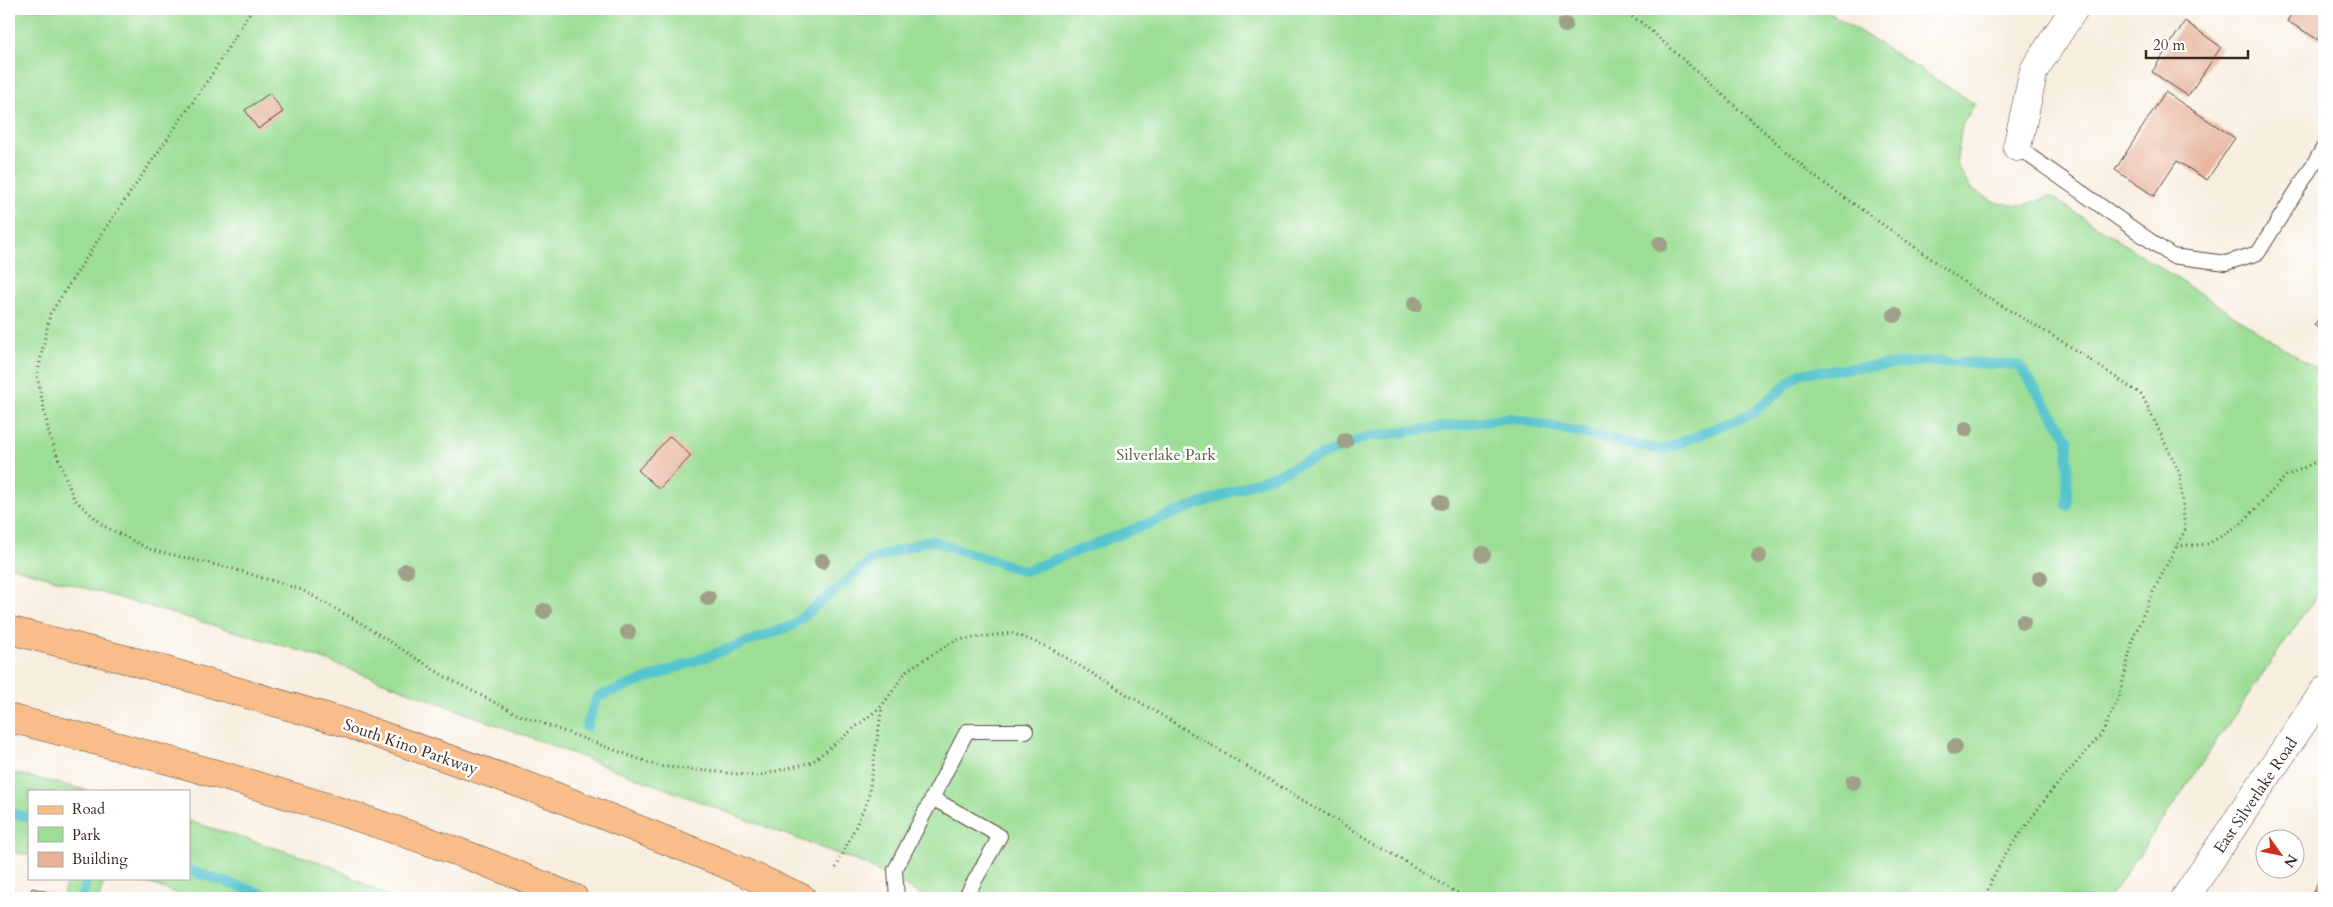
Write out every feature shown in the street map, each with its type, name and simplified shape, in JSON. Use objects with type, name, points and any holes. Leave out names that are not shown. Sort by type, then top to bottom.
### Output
[{"type":"main road","name":"South Kino Parkway","points":[[9,630],[136,662],[343,722],[547,793],[723,862],[802,898]]},
{"type":"main road","points":[[9,718],[132,750],[294,796],[448,848],[574,898]]},
{"type":"street","points":[[2017,147],[2034,70],[2074,9]]},
{"type":"street","name":"East Silverlake Road","points":[[2185,898],[2324,691]]},
{"type":"lane","points":[[2017,147],[2172,256],[2226,262],[2258,253],[2324,147]]},
{"type":"lane","points":[[897,898],[895,870],[967,731],[1026,731]]},
{"type":"lane","points":[[932,798],[1000,836],[965,898]]},
{"type":"path","points":[[252,9],[210,77],[107,226],[50,314],[37,376],[49,434],[74,499],[104,526],[151,550],[234,569],[302,590],[359,622],[444,676],[517,714],[658,766],[757,776],[812,762],[882,706],[907,670],[956,640],[1012,634],[1048,647],[1466,898]]},
{"type":"path","points":[[1619,9],[1642,23],[1814,176],[1977,291],[2063,342],[2142,396],[2180,474],[2185,530],[2133,639],[2119,697],[2101,735],[2049,794],[2006,854],[1992,878],[1985,898]]},
{"type":"path","points":[[2176,546],[2208,544],[2241,524],[2286,476],[2324,458]]},
{"type":"path","points":[[836,868],[868,800],[882,706]]},
{"type":"green space","name":"Silverlake Park","points":[[9,9],[1824,9],[1975,104],[1962,125],[1956,164],[1970,188],[1997,203],[2025,205],[2050,196],[2324,374],[2324,585],[2109,898],[927,898],[864,864],[302,651],[9,566]]},
{"type":"green space","points":[[9,772],[87,790],[28,790],[28,855],[9,851]]},
{"type":"green space","points":[[190,821],[329,865],[391,898],[190,898],[140,880],[190,880]]},
{"type":"green space","points":[[67,880],[104,880],[99,898],[62,898]]},
{"type":"building","points":[[2294,9],[2324,9],[2324,39],[2322,42],[2287,21]]},
{"type":"building","points":[[2185,21],[2221,47],[2188,96],[2152,72]]},
{"type":"building","points":[[2165,92],[2235,138],[2207,180],[2177,161],[2154,196],[2115,170]]},
{"type":"building","points":[[270,93],[283,112],[258,129],[245,110]]},
{"type":"building","points":[[2324,311],[2324,333],[2314,325]]},
{"type":"building","points":[[670,436],[691,456],[659,489],[638,470]]},
{"type":"building","points":[[2324,874],[2324,898],[2313,891]]},
{"type":"building","points":[[32,888],[55,894],[54,898],[9,898],[9,890],[29,896]]},
{"type":"waterway","points":[[586,727],[597,697],[793,625],[873,559],[929,540],[1025,571],[1272,476],[1366,437],[1511,418],[1662,450],[1753,413],[1800,373],[1928,361],[2019,365],[2068,438],[2067,506]]},
{"type":"waterway","points":[[9,813],[28,817]]},
{"type":"waterway","points":[[190,870],[275,898]]},
{"type":"waterway","points":[[82,898],[86,880]]}]
